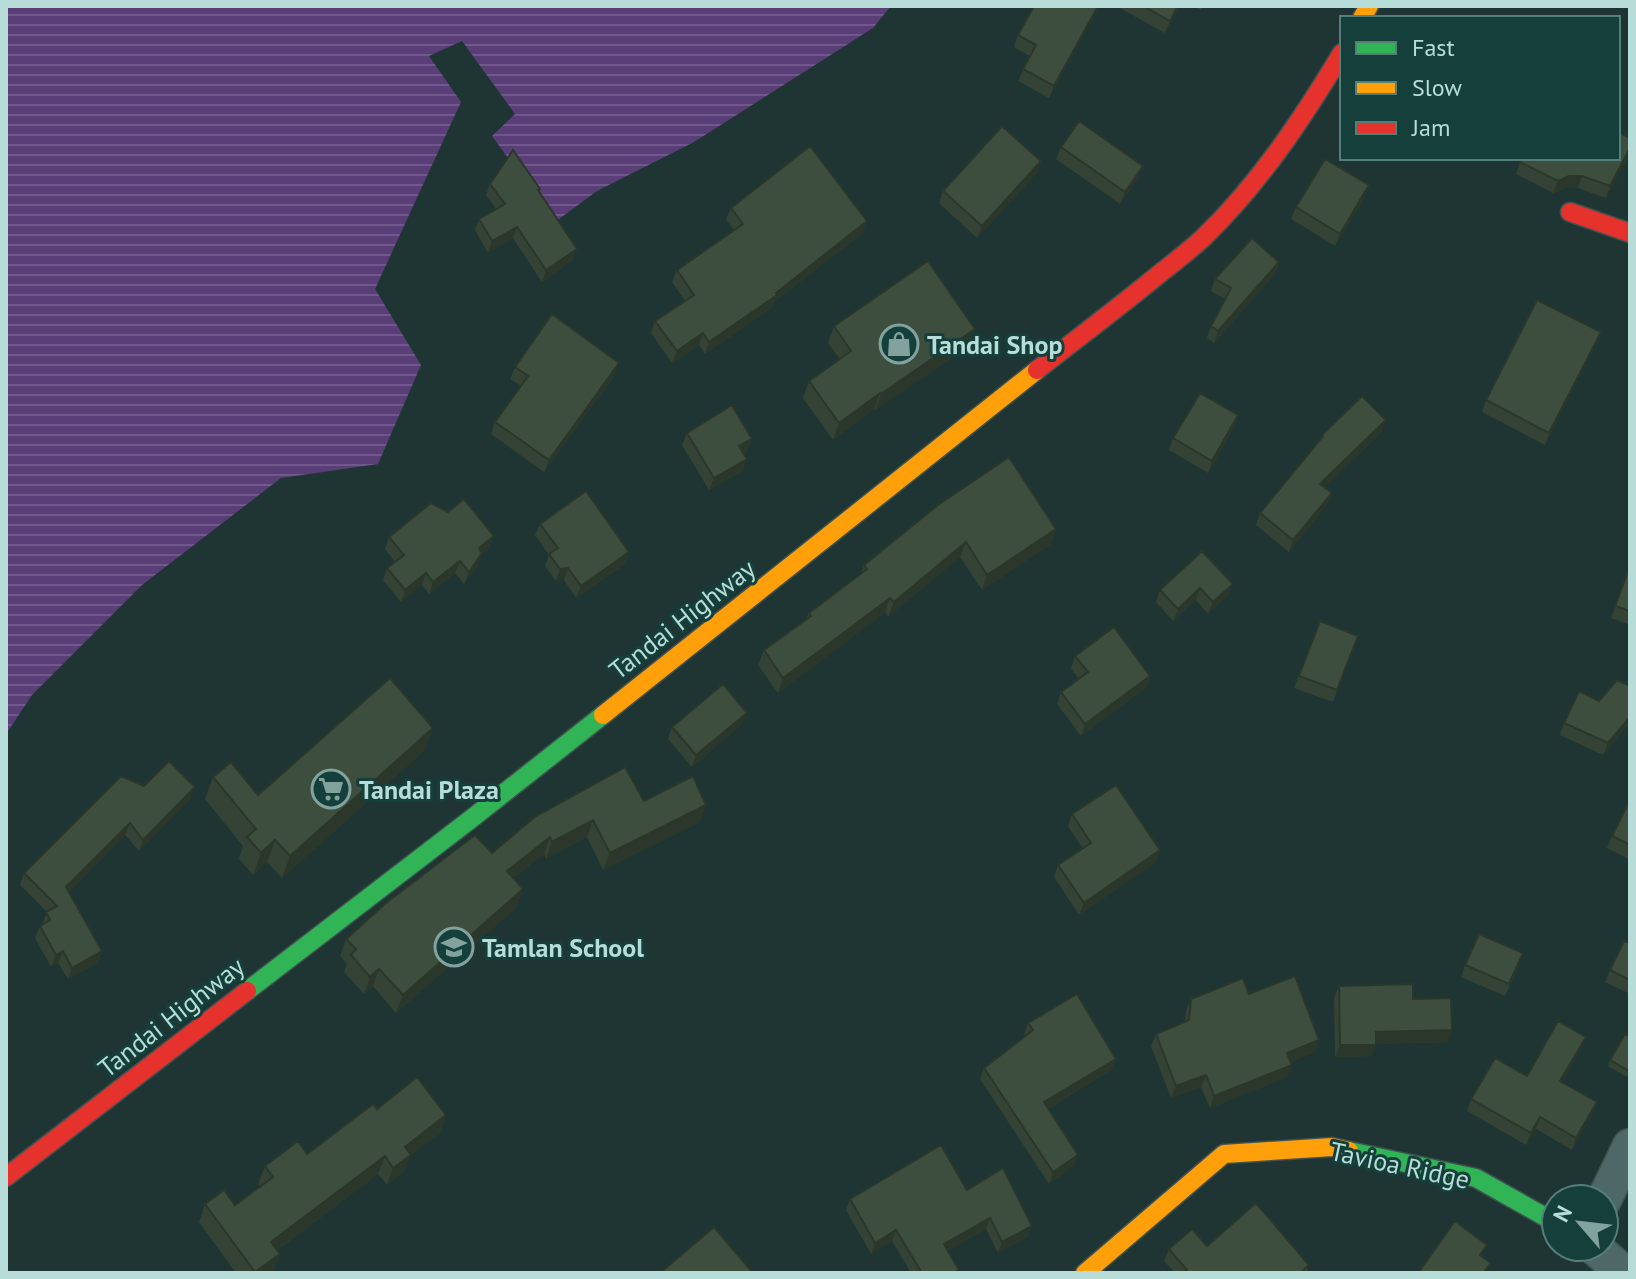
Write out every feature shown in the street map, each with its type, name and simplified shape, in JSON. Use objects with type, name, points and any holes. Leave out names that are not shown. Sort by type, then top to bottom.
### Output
[{"type":"main road","name":"Tandai Highway","points":[[6,1177],[471,819],[1208,233],[1266,167],[1323,87],[1340,57]]},
{"type":"main road","points":[[1570,212],[1630,233]]},
{"type":"main road","name":"Tavioa Ridge","points":[[1085,1273],[1224,1154],[1332,1147],[1476,1178],[1540,1214]]},
{"type":"street","points":[[1612,1183],[1630,1146]]},
{"type":"shaded area","points":[[6,6],[891,6],[873,28],[694,142],[597,191],[555,222],[492,136],[515,114],[462,41],[429,56],[461,102],[375,289],[421,365],[378,464],[281,478],[142,585],[32,695],[6,734]]},
{"type":"building","points":[[1034,6],[1097,8],[1054,86],[1023,69],[1036,45],[1018,35]]},
{"type":"building","points":[[1143,6],[1178,6],[1170,21]]},
{"type":"building","points":[[1079,121],[1143,166],[1125,192],[1061,147]]},
{"type":"building","points":[[1002,126],[1041,161],[982,226],[943,191]]},
{"type":"building","points":[[1620,133],[1630,138],[1630,148],[1610,186],[1582,176],[1569,176],[1558,181],[1520,162],[1620,160]]},
{"type":"building","points":[[810,146],[867,221],[777,295],[709,342],[703,333],[677,351],[655,321],[694,295],[677,270],[743,224],[731,208]]},
{"type":"building","points":[[513,150],[577,249],[546,270],[517,227],[492,241],[479,219],[505,204],[490,184]]},
{"type":"building","points":[[1325,159],[1369,185],[1340,234],[1296,207]]},
{"type":"building","points":[[1252,238],[1279,262],[1218,331],[1211,326],[1231,288],[1215,279]]},
{"type":"building","name":"Tandai Shop","points":[[928,261],[975,329],[839,423],[809,381],[851,351],[834,326]]},
{"type":"building","points":[[1537,300],[1601,332],[1549,433],[1486,400]]},
{"type":"building","points":[[552,314],[619,363],[549,460],[495,422],[528,376],[515,367]]},
{"type":"building","points":[[1200,393],[1238,415],[1212,461],[1173,438]]},
{"type":"building","points":[[1362,396],[1386,420],[1320,484],[1332,493],[1293,540],[1260,513],[1322,435]]},
{"type":"building","points":[[732,405],[752,439],[739,446],[747,459],[714,478],[687,433]]},
{"type":"building","points":[[1009,457],[1056,529],[987,575],[966,542],[894,602],[890,598],[783,678],[764,650],[811,616],[809,613],[867,569],[864,565],[938,505]]},
{"type":"building","points":[[586,491],[629,552],[581,586],[568,568],[560,569],[549,554],[558,548],[540,524]]},
{"type":"building","points":[[464,499],[494,536],[479,548],[482,553],[469,572],[460,561],[433,582],[426,573],[405,590],[387,568],[404,555],[389,537],[431,503],[448,512]]},
{"type":"building","points":[[1202,551],[1233,584],[1213,602],[1200,588],[1178,609],[1160,590]]},
{"type":"building","points":[[1630,566],[1630,611],[1615,606]]},
{"type":"building","points":[[1320,621],[1358,636],[1337,690],[1299,676]]},
{"type":"building","points":[[1114,627],[1150,676],[1085,724],[1061,692],[1088,672],[1075,656]]},
{"type":"building","name":"Tandai Plaza","points":[[390,678],[433,728],[290,856],[275,840],[261,853],[247,837],[256,829],[213,777],[231,762],[258,795]]},
{"type":"building","points":[[1617,680],[1630,686],[1630,717],[1608,743],[1564,723],[1579,691],[1599,701]]},
{"type":"building","points":[[723,684],[747,713],[696,755],[672,727]]},
{"type":"building","points":[[169,761],[195,787],[143,840],[130,823],[66,887],[102,951],[72,968],[63,951],[56,955],[40,926],[50,920],[46,912],[57,906],[24,873],[121,776],[144,786]]},
{"type":"building","points":[[625,767],[644,801],[693,776],[706,805],[610,853],[593,820],[552,842],[550,837],[507,871],[523,889],[403,995],[379,969],[370,977],[351,955],[356,949],[346,939],[386,903],[475,835],[492,853],[536,816]]},
{"type":"building","points":[[1116,785],[1160,850],[1084,903],[1058,865],[1091,843],[1072,814]]},
{"type":"building","points":[[1630,800],[1630,845],[1612,836]]},
{"type":"building","points":[[1479,934],[1523,953],[1509,984],[1465,965]]},
{"type":"building","points":[[1624,941],[1630,943],[1630,980],[1610,970]]},
{"type":"building","points":[[1295,976],[1319,1040],[1287,1053],[1292,1065],[1214,1096],[1206,1075],[1176,1086],[1156,1034],[1189,1020],[1191,999],[1243,978],[1249,994]]},
{"type":"building","points":[[1413,984],[1413,999],[1451,998],[1452,1030],[1376,1032],[1376,1045],[1340,1045],[1339,986]]},
{"type":"building","points":[[1077,994],[1116,1059],[1044,1102],[1078,1155],[1053,1172],[984,1068],[1033,1030],[1028,1023]]},
{"type":"building","points":[[1558,1021],[1586,1037],[1560,1081],[1597,1102],[1576,1138],[1540,1117],[1531,1133],[1471,1099],[1495,1058],[1527,1076]]},
{"type":"building","points":[[1625,1034],[1630,1037],[1629,1071],[1610,1060]]},
{"type":"building","points":[[417,1077],[446,1115],[405,1147],[411,1155],[393,1168],[385,1156],[271,1242],[280,1254],[255,1272],[205,1204],[224,1190],[235,1205],[273,1177],[265,1166],[298,1141],[307,1154],[373,1104],[377,1109]]},
{"type":"building","points":[[941,1145],[967,1190],[1003,1168],[1032,1226],[1002,1242],[990,1218],[944,1244],[959,1270],[953,1273],[922,1273],[896,1230],[875,1243],[850,1199]]},
{"type":"building","points":[[1256,1203],[1309,1265],[1300,1273],[1182,1273],[1187,1270],[1169,1249],[1192,1229],[1207,1246]]},
{"type":"building","points":[[1455,1221],[1487,1245],[1480,1255],[1491,1263],[1483,1273],[1418,1273]]},
{"type":"building","points":[[714,1227],[753,1273],[660,1273]]},
{"type":"traffic: fast","points":[[247,991],[603,715]]},
{"type":"traffic: fast","points":[[1349,1151],[1476,1178],[1540,1214]]},
{"type":"traffic: slow","points":[[1363,16],[1369,6]]},
{"type":"traffic: slow","points":[[603,715],[1037,370]]},
{"type":"traffic: slow","points":[[1085,1273],[1224,1154],[1332,1147],[1349,1151]]},
{"type":"traffic: jam","points":[[1037,370],[1183,255],[1224,217],[1279,150],[1340,56]]},
{"type":"traffic: jam","points":[[1570,212],[1630,233]]},
{"type":"traffic: jam","points":[[6,1177],[247,991]]},
{"type":"place","name":"Tandai Shop","points":[[899,344]]},
{"type":"place","name":"Tandai Plaza","points":[[331,789]]},
{"type":"place","name":"Tamlan School","points":[[454,947]]}]
